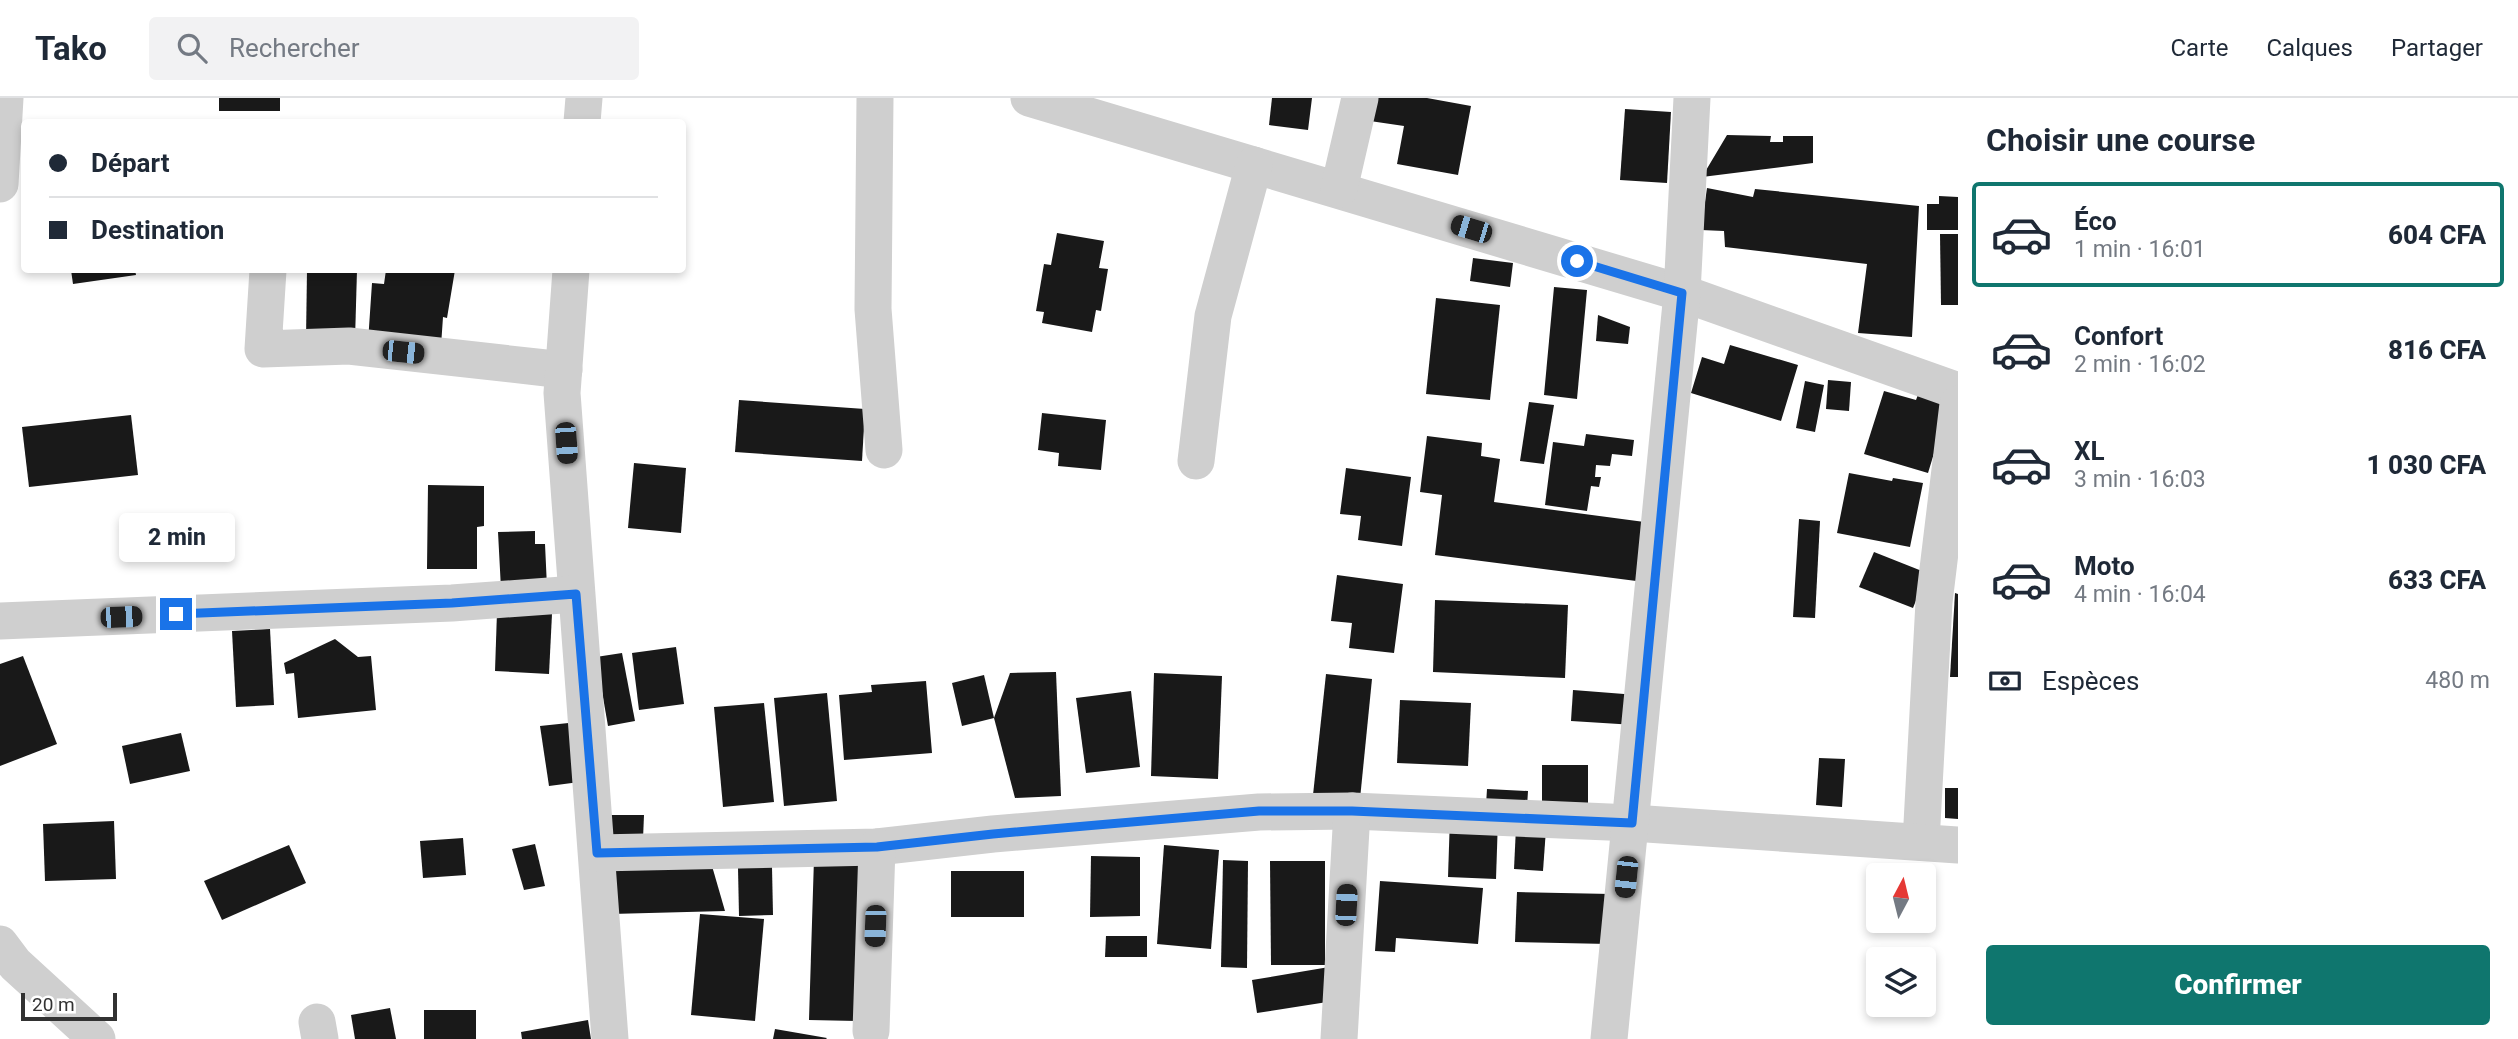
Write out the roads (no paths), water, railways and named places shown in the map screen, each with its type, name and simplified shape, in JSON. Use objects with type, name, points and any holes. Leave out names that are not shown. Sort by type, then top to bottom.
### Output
[{"type":"street","points":[[0,184],[5,98]]},
{"type":"street","points":[[582,119],[583,98]]},
{"type":"street","points":[[875,98],[873,309],[884,450]]},
{"type":"street","points":[[1029,98],[1114,110],[1254,165],[1682,293],[1958,391]]},
{"type":"street","points":[[1339,189],[1360,98]]},
{"type":"street","points":[[1609,1039],[1682,293],[1692,98]]},
{"type":"street","points":[[1196,461],[1213,316],[1254,165]]},
{"type":"street","points":[[268,273],[263,349],[349,346],[564,370]]},
{"type":"street","points":[[571,273],[562,393],[610,1039]]},
{"type":"street","points":[[1921,842],[1934,602],[1958,404]]},
{"type":"street","points":[[0,621],[452,603],[576,594]]},
{"type":"street","points":[[597,853],[877,847],[1259,811],[1352,811],[1632,823],[1958,845]]},
{"type":"street","points":[[1339,1039],[1352,811]]},
{"type":"street","points":[[871,1031],[877,847]]},
{"type":"street","points":[[0,944],[15,964],[97,1039]]}]
